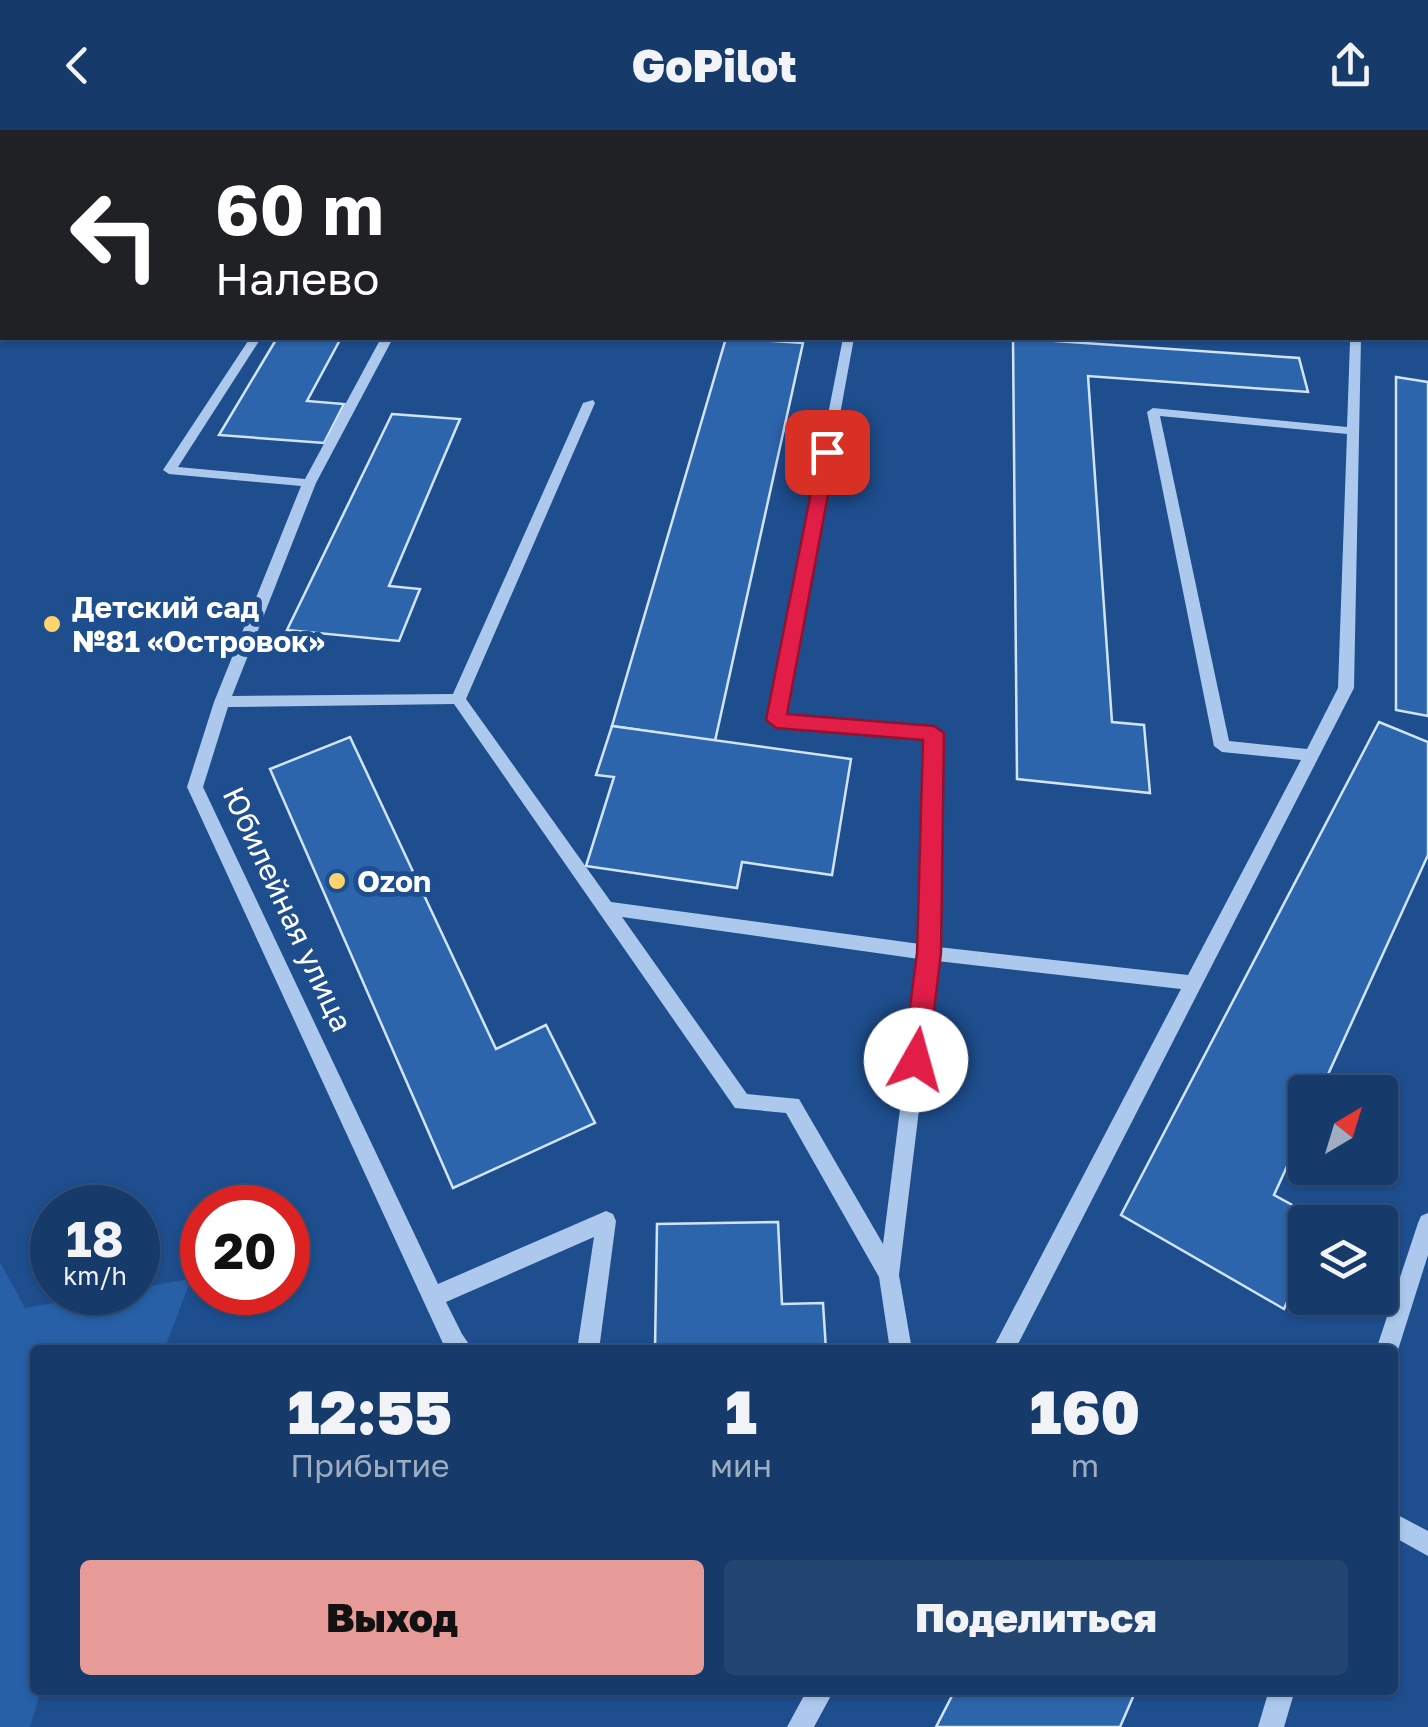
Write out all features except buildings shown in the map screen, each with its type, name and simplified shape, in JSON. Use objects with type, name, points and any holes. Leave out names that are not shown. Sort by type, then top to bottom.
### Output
[{"type":"street","points":[[254,340],[169,470],[309,484]]},
{"type":"street","name":"Юбилейная улица","points":[[387,340],[309,484],[222,702],[195,787],[457,1345]]},
{"type":"street","points":[[850,340],[776,720],[934,733],[929,953],[889,1275],[900,1345]]},
{"type":"street","points":[[1006,1345],[1346,688],[1356,340]]},
{"type":"street","points":[[458,699],[589,404]]},
{"type":"street","points":[[1311,755],[1222,746],[1153,412],[1352,431]]},
{"type":"street","points":[[458,699],[742,1102],[792,1105],[889,1275]]},
{"type":"street","points":[[222,702],[458,699]]},
{"type":"street","points":[[605,908],[929,953],[1193,984]]},
{"type":"street","points":[[433,1297],[606,1221],[589,1345]]},
{"type":"street","points":[[1389,1345],[1428,1223]]},
{"type":"street","points":[[1398,1526],[1428,1544]]},
{"type":"street","points":[[800,1727],[818,1695]]},
{"type":"street","points":[[1271,1727],[1281,1695]]},
{"type":"shaded area","points":[[0,1262],[25,1308],[30,1307],[30,1315],[160,1315],[160,1284],[180,1281],[180,1308],[166,1345],[30,1345],[30,1695],[40,1695],[30,1727],[0,1727]]},
{"type":"place","name":"Детский сад №81 «Островок»","points":[[52,624]]},
{"type":"place","name":"Ozon","points":[[337,881]]},
{"type":"route","points":[[827,452],[776,720],[934,733],[929,953],[916,1060]]}]
